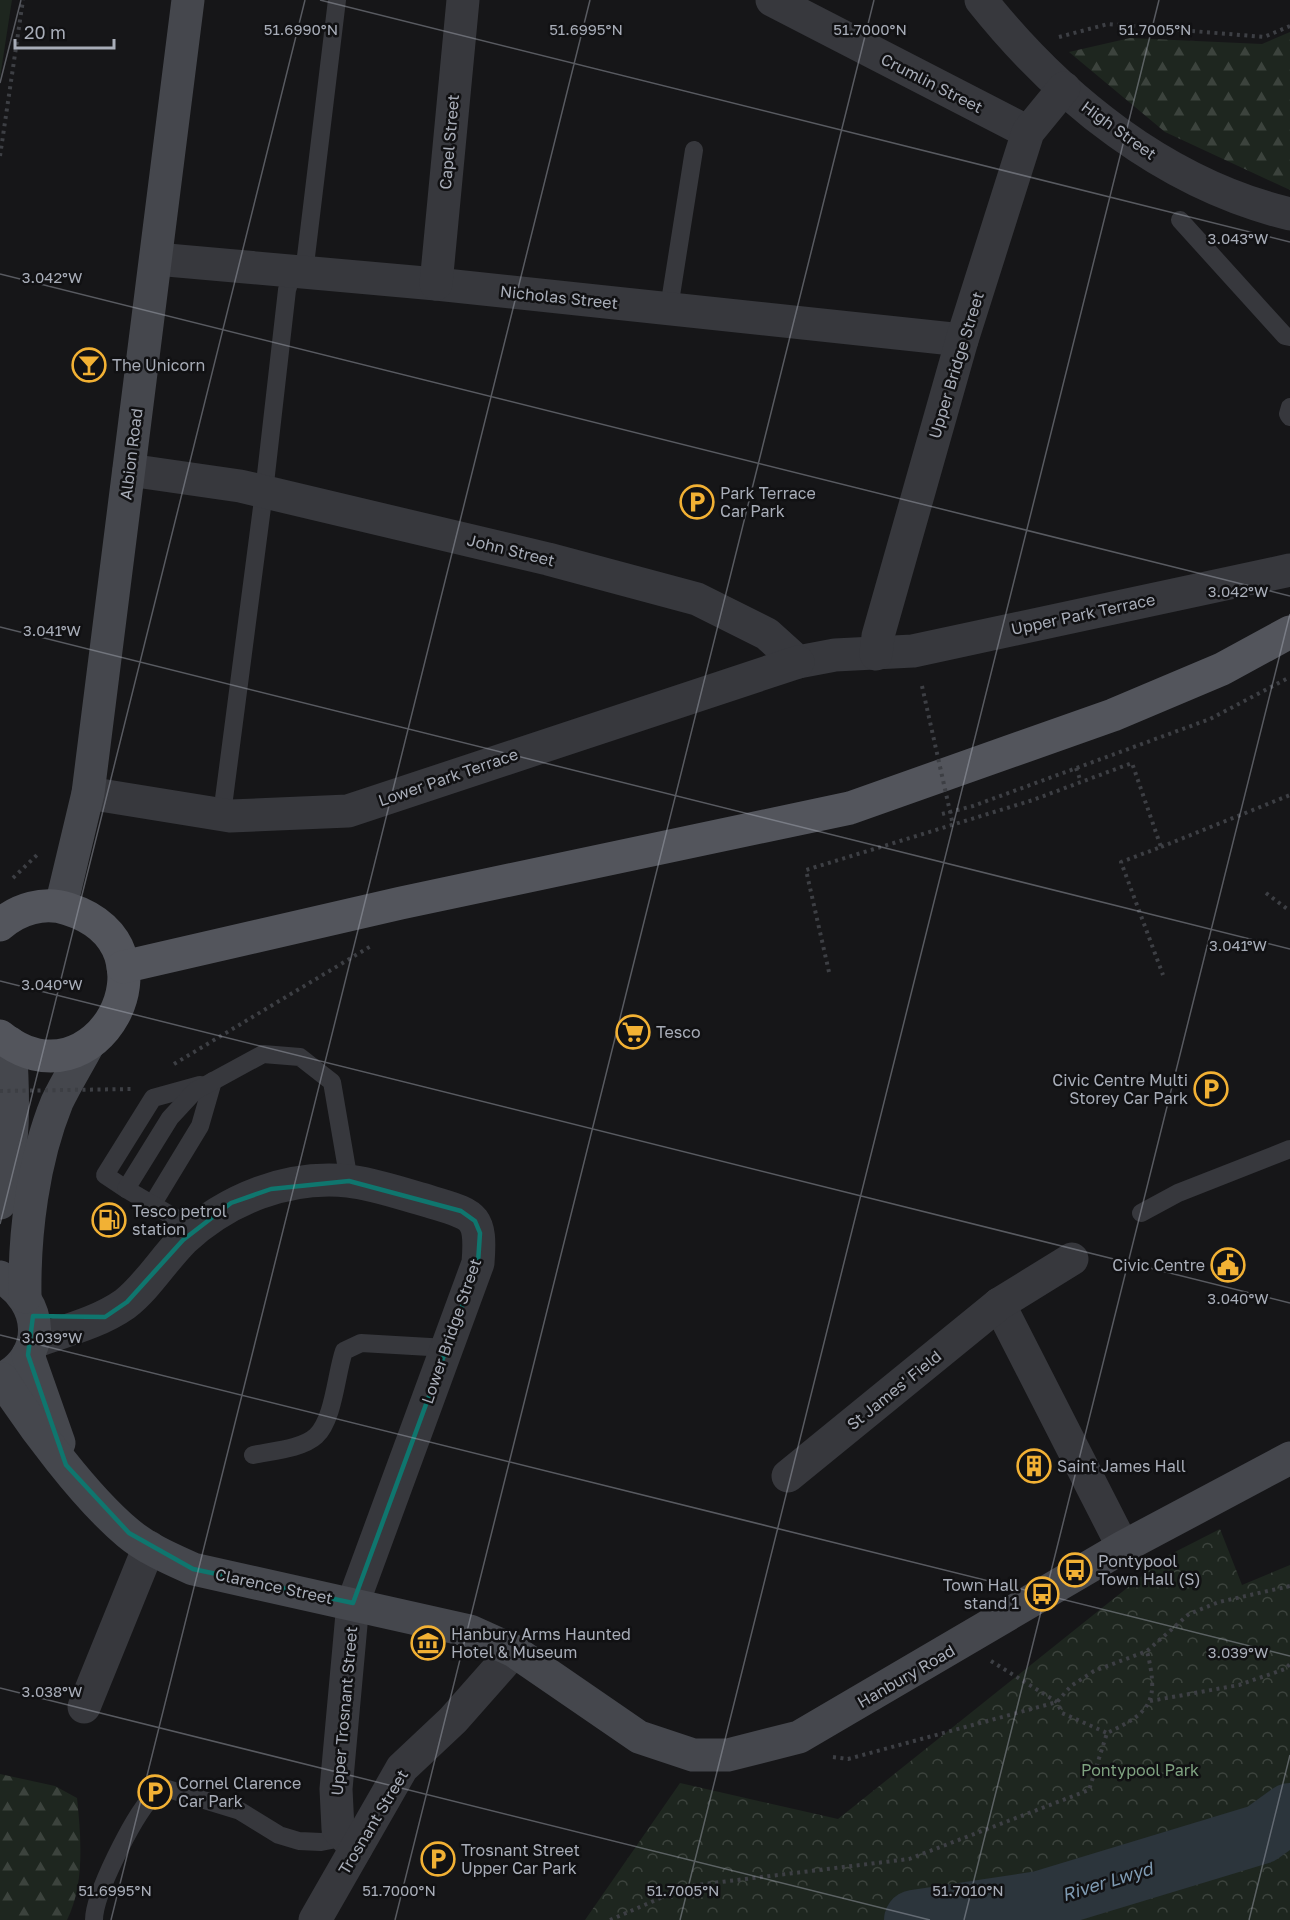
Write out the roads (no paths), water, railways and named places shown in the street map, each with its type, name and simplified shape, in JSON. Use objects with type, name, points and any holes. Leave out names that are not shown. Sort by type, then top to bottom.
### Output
[{"type":"main road","points":[[123,967],[412,901],[850,808],[1113,715],[1222,669],[1290,632]]},
{"type":"main road","points":[[0,926],[25,910],[43,906],[62,906],[83,913],[102,927],[116,945],[123,967],[124,990],[118,1012],[106,1031],[88,1045],[69,1053],[48,1055],[28,1052],[5,1040]]},
{"type":"street","name":"Albion Road","points":[[62,906],[88,793],[188,0]]},
{"type":"street","name":"Capel Street","points":[[436,284],[463,0]]},
{"type":"street","name":"Crumlin Street","points":[[772,0],[1028,132]]},
{"type":"street","name":"High Street","points":[[981,0],[1013,40],[1033,59],[1064,88],[1134,145],[1185,174],[1224,191],[1290,214]]},
{"type":"street","name":"Upper Bridge Street","points":[[876,654],[878,636],[962,340],[1028,132],[1064,88]]},
{"type":"street","name":"Nicholas Street","points":[[156,259],[436,284],[962,340]]},
{"type":"street","name":"John Street","points":[[129,471],[264,492],[548,559],[697,599],[767,634],[798,662]]},
{"type":"street","name":"Upper Park Terrace","points":[[876,654],[913,651],[1290,570]]},
{"type":"street","points":[[798,662],[835,655],[876,654]]},
{"type":"street","name":"Lower Park Terrace","points":[[88,793],[222,814],[284,815],[348,811],[798,662]]},
{"type":"street","points":[[0,1203],[9,1172],[6,1137],[14,1096],[5,1040]]},
{"type":"street","points":[[1,1380],[17,1369],[30,1327],[24,1267],[30,1213],[44,1142],[58,1101],[88,1045]]},
{"type":"street","name":"Lower Bridge Street","points":[[30,1327],[105,1317],[127,1302],[183,1240],[231,1203],[271,1189],[304,1182],[349,1181],[461,1211],[475,1221],[480,1233],[478,1263],[353,1603]]},
{"type":"street","name":"St James' Field","points":[[788,1476],[999,1304],[1072,1259]]},
{"type":"street","points":[[0,1277],[13,1284],[30,1327]]},
{"type":"street","points":[[999,1304],[1123,1547]]},
{"type":"street","name":"Clarence Street","points":[[30,1327],[66,1465]]},
{"type":"street","name":"Clarence Street","points":[[1,1380],[66,1465],[129,1533],[149,1547],[193,1569],[470,1630],[514,1651]]},
{"type":"street","name":"Hanbury Road","points":[[514,1651],[639,1737],[693,1755],[728,1755],[800,1737],[1123,1547],[1290,1458]]},
{"type":"street","points":[[84,1707],[149,1547]]},
{"type":"street","name":"Upper Trosnant Street","points":[[351,1843],[338,1828],[336,1790],[353,1603]]},
{"type":"street","name":"Trosnant Street","points":[[315,1920],[351,1843],[402,1768],[453,1720],[514,1651]]},
{"type":"lane","points":[[222,814],[264,492],[287,290],[298,272],[337,0]]},
{"type":"lane","points":[[669,308],[694,150]]},
{"type":"lane","points":[[1180,220],[1285,336],[1290,337]]},
{"type":"lane","points":[[1290,407],[1287,414],[1290,417]]},
{"type":"lane","points":[[126,1190],[170,1118],[195,1091],[262,1054],[300,1058],[332,1082],[349,1181]]},
{"type":"lane","points":[[196,1230],[126,1190],[105,1175],[153,1098],[213,1081]]},
{"type":"lane","points":[[152,1205],[200,1126],[213,1081]]},
{"type":"lane","points":[[1141,1213],[1178,1194],[1290,1149]]},
{"type":"lane","points":[[253,1455],[304,1442],[316,1435],[331,1406],[337,1370],[344,1351],[361,1343],[447,1348]]},
{"type":"lane","points":[[94,1920],[97,1899],[134,1822],[153,1796],[168,1789],[240,1811],[279,1835],[299,1841],[351,1843]]},
{"type":"waterway","name":"River Lwyd","points":[[914,1920],[1040,1901],[1261,1834],[1290,1813]]},
{"type":"place","name":"The Unicorn","points":[[89,365]]},
{"type":"place","name":"Park Terrace Car Park","points":[[697,502]]},
{"type":"place","name":"Tesco","points":[[633,1032]]},
{"type":"place","name":"Civic Centre Multi Storey Car Park","points":[[1211,1089]]},
{"type":"place","name":"Tesco petrol station","points":[[109,1220]]},
{"type":"place","name":"Civic Centre","points":[[1228,1265]]},
{"type":"place","name":"Saint James Hall","points":[[1034,1466]]},
{"type":"place","name":"Pontypool Town Hall (S)","points":[[1075,1570]]},
{"type":"place","name":"Town Hall stand 1","points":[[1042,1594]]},
{"type":"place","name":"Hanbury Arms Haunted Hotel & Museum","points":[[428,1643]]},
{"type":"place","name":"Cornel Clarence Car Park","points":[[155,1792]]},
{"type":"place","name":"Trosnant Street Upper Car Park","points":[[438,1859]]},
{"type":"park label","name":"Pontypool Park","points":[[1140,1770]]}]
